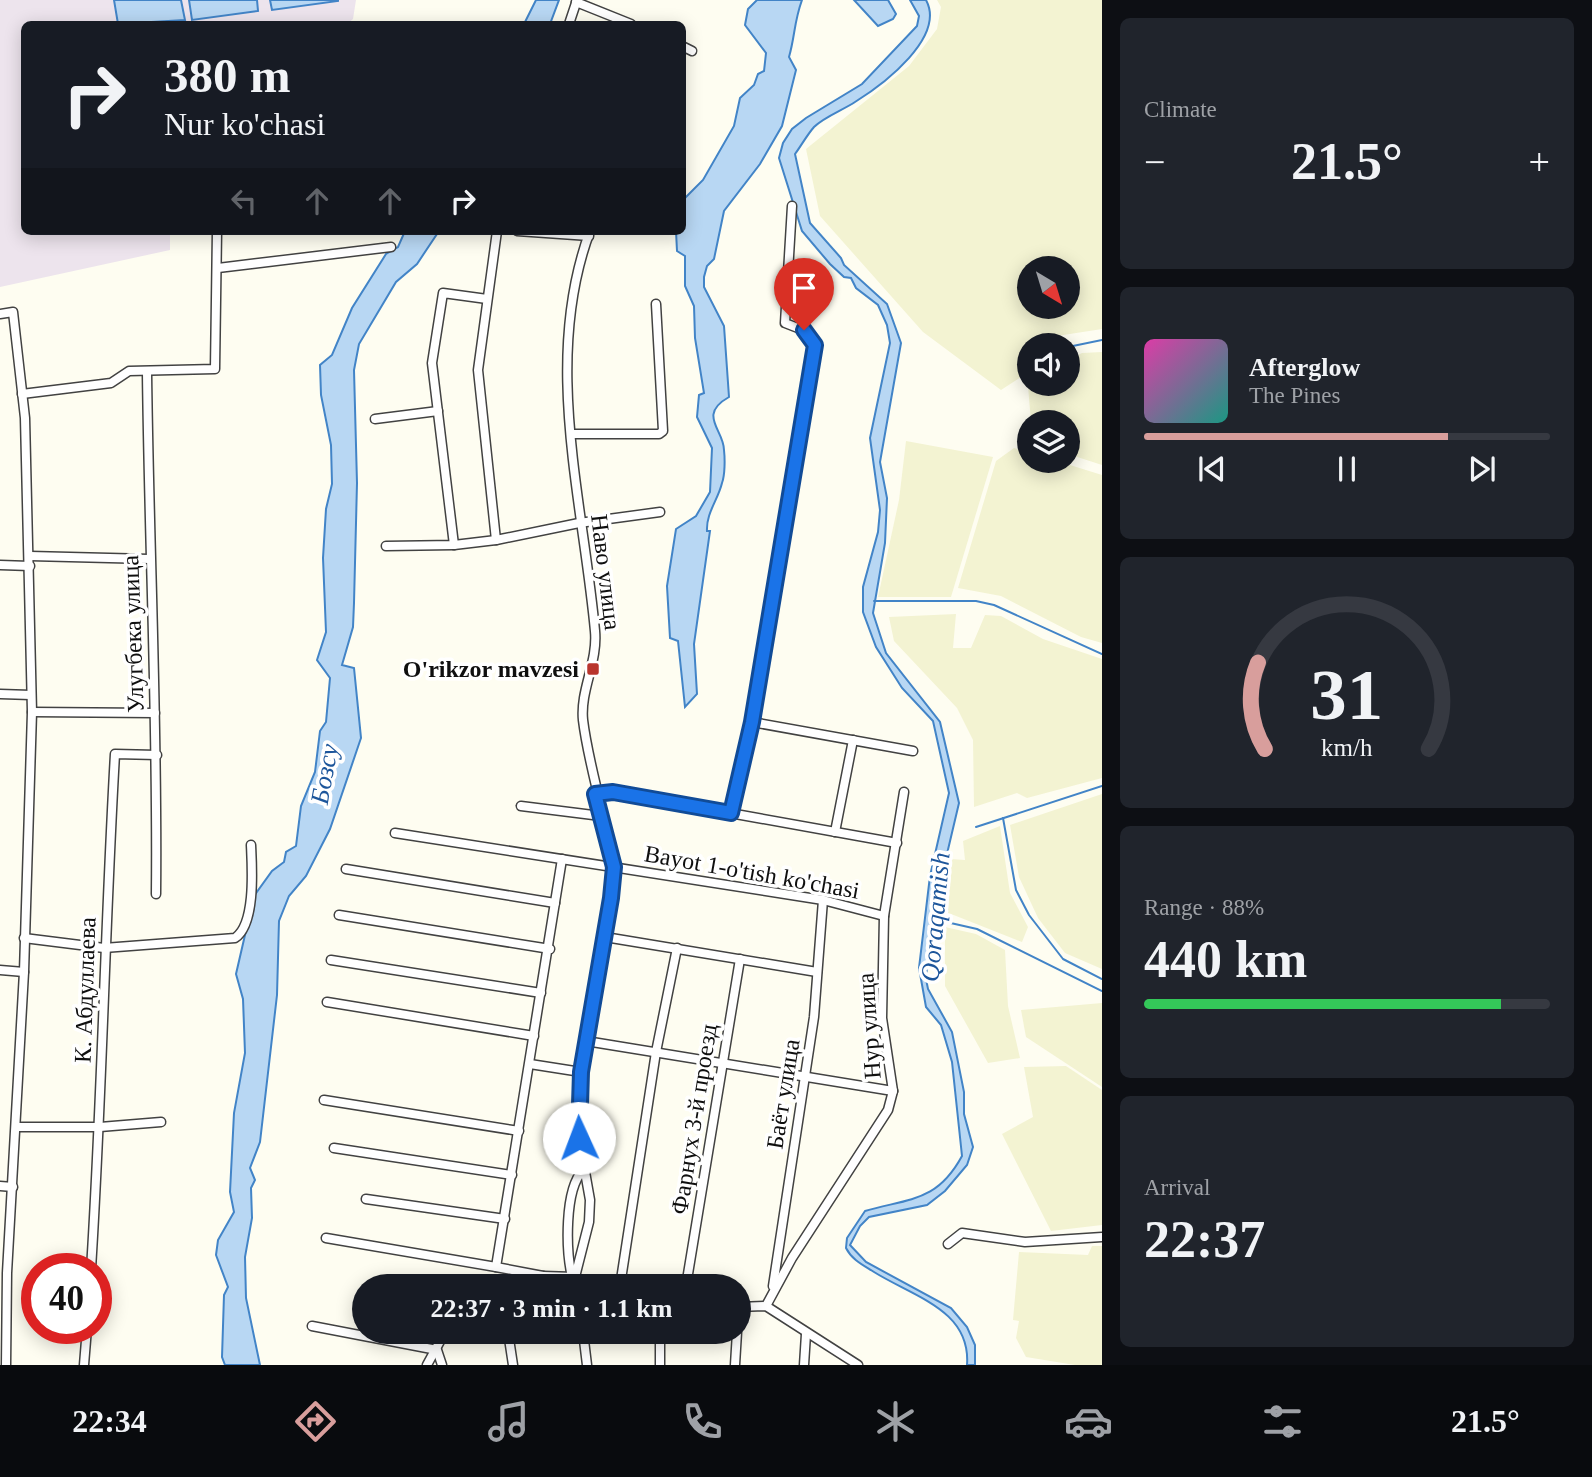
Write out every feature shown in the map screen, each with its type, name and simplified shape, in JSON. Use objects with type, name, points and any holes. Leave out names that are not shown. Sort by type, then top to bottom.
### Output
[{"type":"street","points":[[570,21],[577,1],[624,21]]},
{"type":"street","points":[[686,49],[692,51]]},
{"type":"street","points":[[731,813],[752,722],[815,345],[808,332],[785,323],[792,206]]},
{"type":"street","points":[[22,394],[111,383],[129,371],[215,369],[218,235]]},
{"type":"street","points":[[496,235],[478,370],[496,540]]},
{"type":"street","name":"Наво улица","points":[[576,1274],[589,1222],[590,1200],[583,1170],[578,1098],[614,867],[595,794],[583,718],[595,639],[579,523],[569,382],[572,296],[589,235]]},
{"type":"street","points":[[218,268],[391,247]]},
{"type":"street","points":[[454,545],[432,363],[443,293],[487,299]]},
{"type":"street","points":[[572,434],[659,434],[663,431],[656,304]]},
{"type":"street","points":[[0,314],[13,312],[22,394],[30,561],[32,712],[24,972],[13,1187],[4,1272],[6,1365]]},
{"type":"street","name":"Улугбека улица","points":[[147,372],[149,559],[157,755],[156,894]]},
{"type":"street","points":[[375,419],[438,411]]},
{"type":"street","points":[[386,546],[454,545],[496,540],[579,523],[660,512]]},
{"type":"street","points":[[0,565],[30,561],[149,559]]},
{"type":"street","points":[[0,694],[31,695]]},
{"type":"street","points":[[32,712],[155,713]]},
{"type":"street","points":[[752,722],[913,751]]},
{"type":"street","points":[[835,832],[853,740]]},
{"type":"street","name":"К. Абдуллаева","points":[[91,1253],[100,1127],[104,948],[115,754],[157,755]]},
{"type":"street","points":[[595,794],[613,792],[897,844]]},
{"type":"street","name":"Нур улица","points":[[766,1306],[771,1293],[877,1131],[893,1091],[882,1018],[884,916],[904,792]]},
{"type":"street","points":[[522,806],[601,816]]},
{"type":"street","name":"Bayot 1-o'tish ko'chasi","points":[[395,833],[823,900],[884,916]]},
{"type":"street","points":[[24,938],[104,948],[208,942],[240,936],[252,890],[251,845]]},
{"type":"street","points":[[496,1267],[550,948],[562,859]]},
{"type":"street","points":[[346,869],[555,903]]},
{"type":"street","name":"Баёт улица","points":[[771,1293],[805,1077],[823,900]]},
{"type":"street","points":[[339,915],[550,948]]},
{"type":"street","points":[[605,937],[817,972]]},
{"type":"street","points":[[622,1274],[656,1052],[677,948]]},
{"type":"street","name":"Фарнух 3-й проезд","points":[[687,1274],[740,959]]},
{"type":"street","points":[[331,960],[541,993]]},
{"type":"street","points":[[0,970],[24,972]]},
{"type":"street","points":[[327,1002],[534,1036]]},
{"type":"street","points":[[586,1041],[893,1091]]},
{"type":"street","points":[[530,1064],[581,1072]]},
{"type":"street","points":[[324,1100],[519,1131]]},
{"type":"street","points":[[16,1127],[100,1127],[161,1122]]},
{"type":"street","points":[[334,1148],[512,1175]]},
{"type":"street","points":[[572,1274],[566,1252],[573,1184],[583,1170]]},
{"type":"street","points":[[0,1186],[13,1187]]},
{"type":"street","points":[[366,1199],[505,1219]]},
{"type":"street","points":[[948,1244],[962,1233],[1025,1242],[1102,1237]]},
{"type":"street","points":[[326,1238],[533,1274]]},
{"type":"street","points":[[751,1307],[766,1306],[789,1318],[806,1334],[858,1365]]},
{"type":"street","points":[[312,1326],[437,1350]]},
{"type":"street","points":[[804,1365],[806,1334]]},
{"type":"street","points":[[84,1365],[86,1344]]},
{"type":"street","points":[[428,1365],[440,1344]]},
{"type":"street","points":[[510,1344],[513,1365]]},
{"type":"street","points":[[584,1344],[587,1365]]},
{"type":"street","points":[[660,1344],[660,1365]]},
{"type":"street","points":[[735,1365],[736,1344]]},
{"type":"street","points":[[437,1350],[442,1365]]},
{"type":"shaded area","points":[[0,0],[356,0],[351,21],[21,21],[21,235],[170,235],[170,250],[0,287]]},
{"type":"green space","points":[[937,0],[1102,0],[1102,329],[1076,333],[1017,333],[1017,380],[1001,390],[923,332],[820,216],[806,149],[909,66],[937,29],[941,7]]},
{"type":"green space","points":[[1102,352],[1102,465],[1080,458],[1080,410],[1030,410],[1029,396],[1080,396],[1082,353]]},
{"type":"green space","points":[[906,441],[993,457],[951,597],[878,597],[899,500]]},
{"type":"green space","points":[[1014,448],[1017,449],[1017,473],[1080,473],[1080,468],[1102,475],[1102,643],[1081,637],[1001,596],[958,588],[996,461]]},
{"type":"green space","points":[[956,614],[953,648],[971,648],[985,615],[1001,616],[1043,639],[1102,659],[1102,778],[1027,798],[1017,793],[974,807],[973,740],[957,708],[894,641],[889,617]]},
{"type":"green space","points":[[1102,794],[1102,969],[1065,953],[1038,918],[1019,877],[1010,825]]},
{"type":"green space","points":[[1000,826],[1010,893],[1028,927],[1022,942],[941,910],[950,859],[965,860],[963,841]]},
{"type":"green space","points":[[945,927],[976,934],[1005,950],[1008,1006],[1020,1058],[988,1063],[945,986]]},
{"type":"green space","points":[[1102,1003],[1102,1087],[1026,1037],[1021,1010]]},
{"type":"green space","points":[[1066,1066],[1102,1090],[1102,1225],[1051,1231],[1002,1134],[1033,1117],[1024,1067]]},
{"type":"green space","points":[[1092,1246],[1102,1246],[1102,1365],[1075,1365],[1026,1357],[1016,1338],[1019,1321],[1013,1320],[1019,1252],[1088,1255]]},
{"type":"water","points":[[114,0],[181,0],[185,20],[168,21],[118,21]]},
{"type":"water","points":[[189,0],[257,0],[258,11],[192,20]]},
{"type":"water","points":[[270,0],[338,0],[338,1],[272,10]]},
{"type":"water","points":[[536,0],[559,0],[551,21],[526,21]]},
{"type":"water","points":[[757,0],[802,0],[789,57],[796,70],[782,126],[760,164],[724,211],[714,259],[707,266],[704,277],[704,287],[724,326],[729,397],[720,404],[713,416],[723,443],[724,471],[707,524],[707,531],[710,531],[694,644],[697,694],[685,707],[678,641],[670,638],[667,586],[676,529],[696,516],[710,492],[712,448],[697,417],[699,395],[704,393],[695,338],[694,306],[685,286],[685,256],[677,251],[676,235],[686,235],[686,197],[703,180],[734,126],[740,98],[754,85],[758,74],[764,71],[766,53],[745,25],[748,9]]},
{"type":"water","points":[[854,0],[888,0],[896,14],[893,19],[878,26]]},
{"type":"water","points":[[910,0],[926,0],[930,14],[920,44],[881,84],[814,127],[795,154],[810,223],[844,265],[887,304],[901,343],[880,462],[887,498],[885,543],[873,613],[886,653],[940,722],[959,803],[930,926],[926,979],[928,989],[952,1032],[964,1092],[964,1114],[973,1147],[967,1165],[945,1191],[927,1205],[869,1217],[860,1226],[850,1245],[866,1262],[951,1308],[967,1327],[975,1345],[975,1365],[967,1365],[966,1346],[960,1331],[950,1318],[937,1307],[862,1264],[851,1256],[846,1248],[847,1238],[865,1211],[909,1200],[932,1190],[943,1182],[962,1156],[952,1062],[941,1025],[926,1007],[919,968],[930,876],[949,793],[933,721],[902,688],[876,647],[863,612],[863,587],[878,532],[880,510],[870,438],[890,343],[887,325],[878,305],[856,288],[851,278],[844,277],[830,264],[802,231],[779,158],[783,143],[792,129],[862,84],[917,26],[919,16]]},
{"type":"water","name":"Бозсу","points":[[403,235],[436,235],[417,264],[396,282],[359,344],[354,370],[357,483],[354,603],[353,627],[342,665],[354,668],[361,738],[330,829],[306,876],[289,896],[279,921],[277,995],[260,1142],[250,1168],[255,1180],[251,1188],[252,1218],[245,1257],[246,1298],[260,1365],[225,1365],[222,1357],[224,1295],[228,1287],[216,1255],[218,1240],[234,1212],[230,1192],[234,1113],[245,1053],[243,999],[236,974],[254,896],[272,871],[284,862],[286,852],[296,846],[301,806],[315,772],[320,731],[326,722],[330,678],[317,660],[326,632],[323,558],[326,509],[332,484],[331,445],[321,395],[320,365],[332,355],[352,308],[386,254],[398,247]]},
{"type":"waterway","points":[[1080,345],[1102,340]]},
{"type":"waterway","points":[[874,601],[976,601],[994,605],[1102,654]]},
{"type":"waterway","points":[[976,827],[1102,786]]},
{"type":"waterway","points":[[1003,818],[1016,890],[1029,915],[1063,959],[1102,979]]},
{"type":"waterway","name":"Qoraqamish","points":[[933,919],[977,929],[1102,991]]},
{"type":"place","name":"O'rikzor mavzesi","points":[[593,669]]},
{"type":"route","points":[[579,1138],[578,1098],[581,1072],[614,867],[595,794],[613,792],[731,813],[752,722],[815,345],[804,330]]}]
